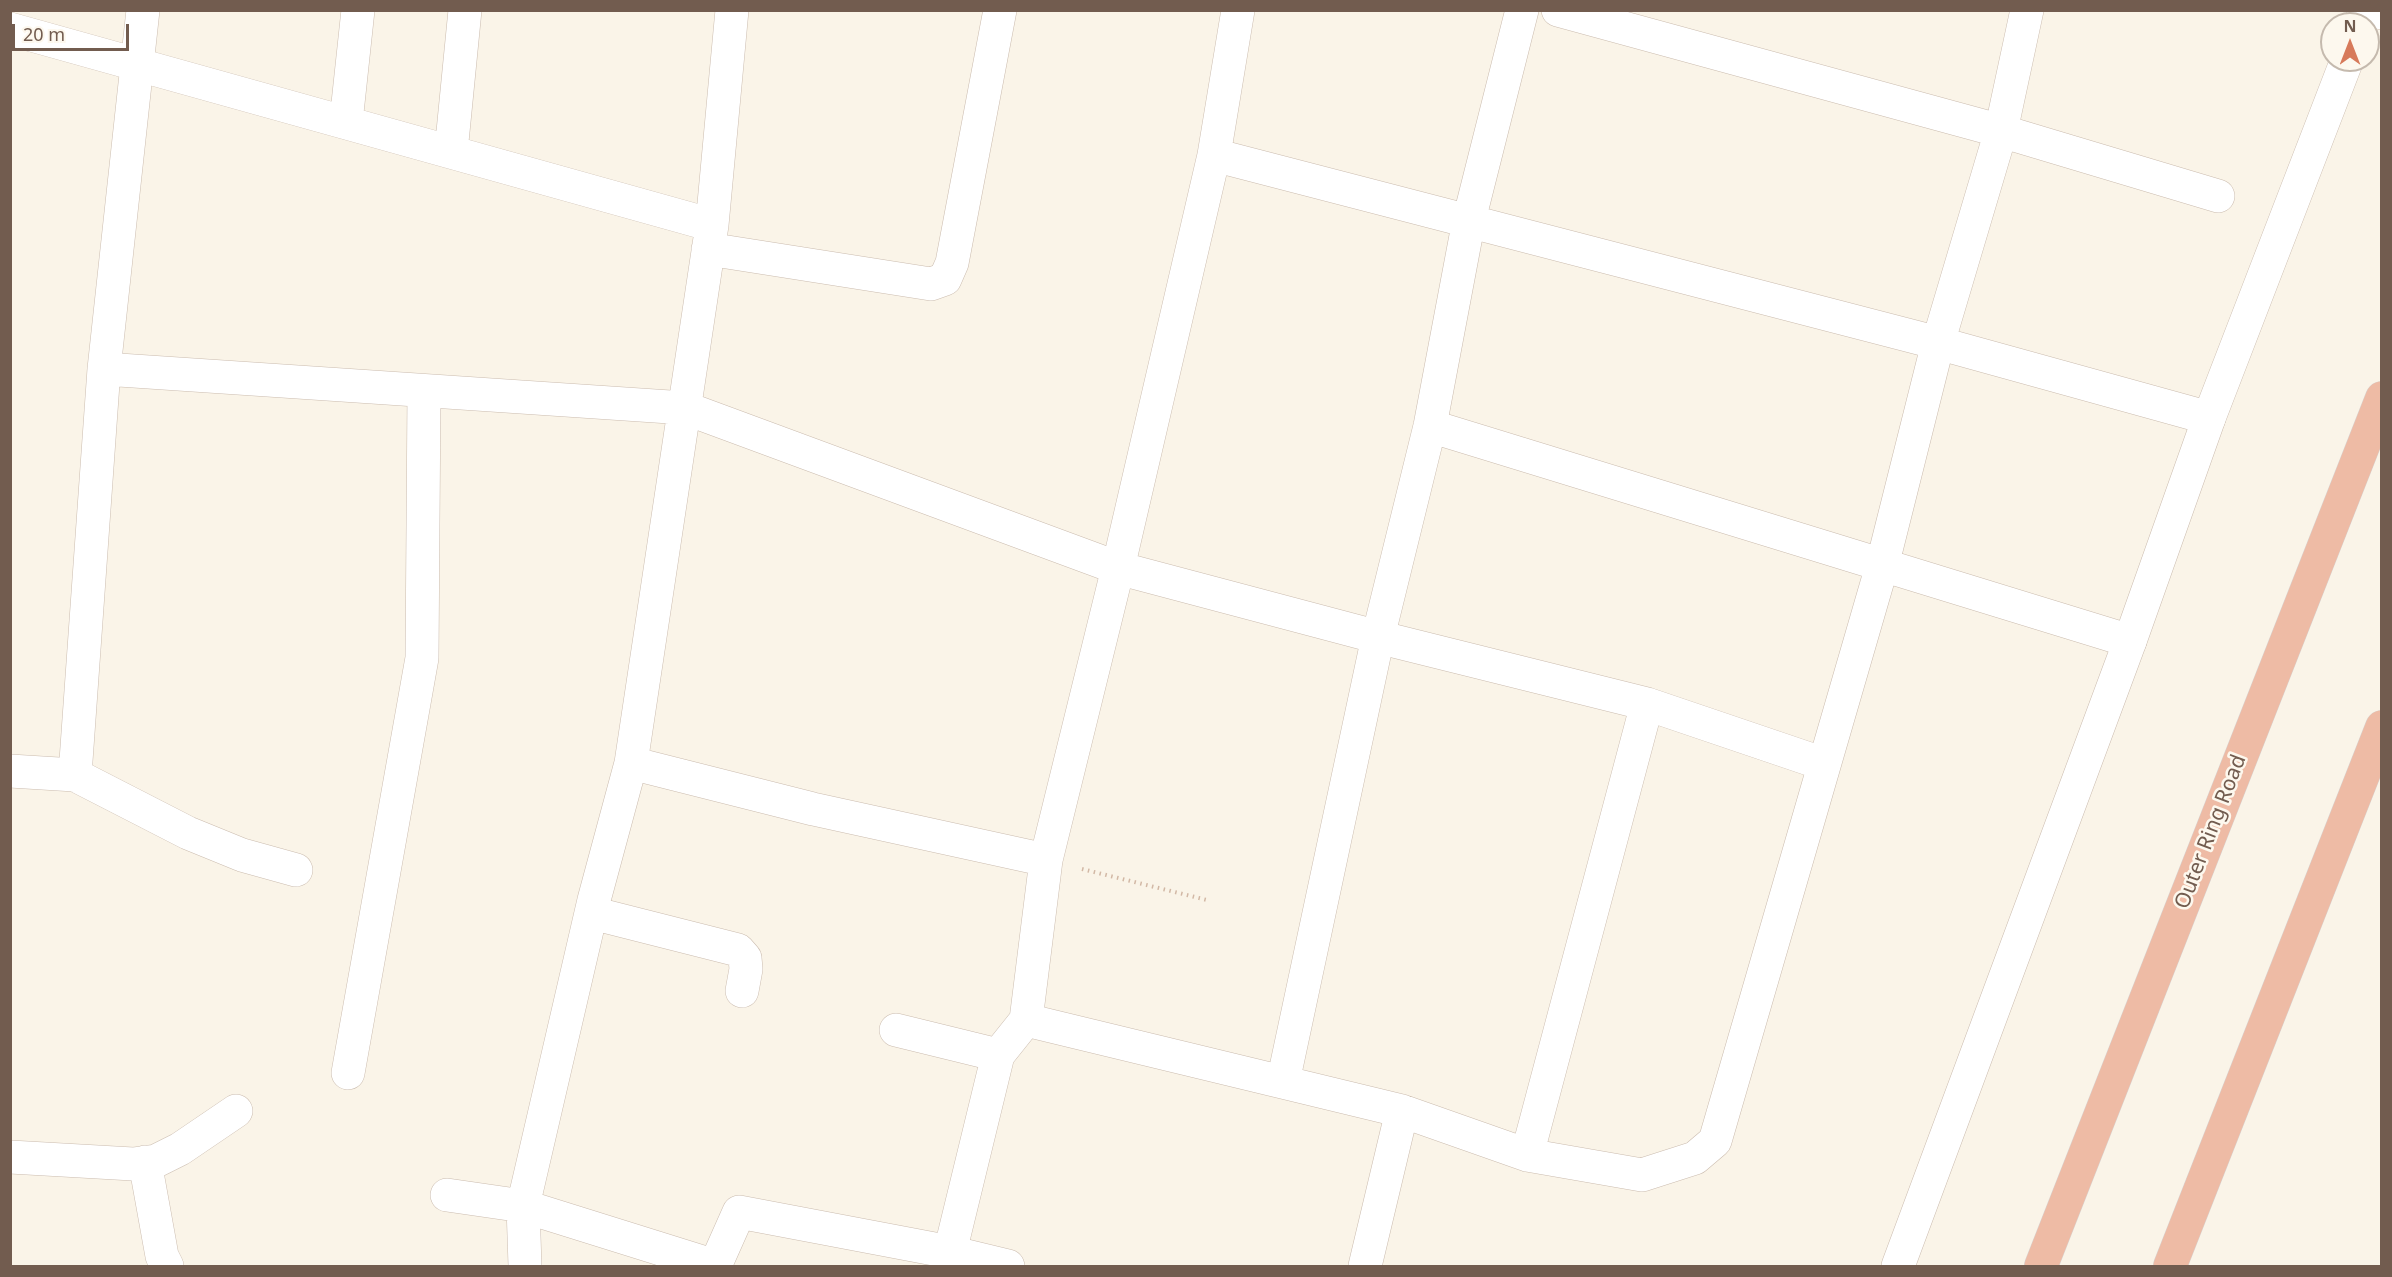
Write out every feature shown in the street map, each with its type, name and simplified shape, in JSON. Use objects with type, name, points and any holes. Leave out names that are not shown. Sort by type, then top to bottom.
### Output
[{"type":"highway","name":"Outer Ring Road","points":[[2041,1266],[2382,398]]},
{"type":"highway","points":[[2170,1266],[2382,727]]},
{"type":"street","points":[[75,776],[104,369],[142,10]]},
{"type":"street","points":[[346,122],[358,10]]},
{"type":"street","points":[[451,152],[465,10]]},
{"type":"street","points":[[525,1266],[522,1206],[592,913],[632,763],[710,237],[732,10]]},
{"type":"street","points":[[10,29],[451,152],[710,237],[931,284],[945,279],[952,263],[1000,10]]},
{"type":"street","points":[[950,1252],[998,1055],[1026,1020],[1046,860],[1118,568],[1214,155],[1238,10]]},
{"type":"street","points":[[1283,1082],[1378,638],[1430,426],[1469,220],[1522,10]]},
{"type":"street","points":[[1558,10],[2001,131],[2218,196]]},
{"type":"street","points":[[1026,1020],[1402,1111],[1527,1155],[1642,1175],[1695,1158],[1715,1141],[1881,566],[1938,343],[2001,131],[2027,10]]},
{"type":"street","points":[[2377,10],[2382,13]]},
{"type":"street","points":[[1898,1266],[2130,641],[2209,418],[2342,72]]},
{"type":"street","points":[[1214,155],[1938,343],[2209,418]]},
{"type":"street","points":[[104,369],[685,408],[1118,568],[1378,638],[1647,704],[1824,764]]},
{"type":"street","points":[[348,1073],[422,658],[424,391]]},
{"type":"street","points":[[1430,426],[2130,641]]},
{"type":"street","points":[[1527,1155],[1647,704]]},
{"type":"street","points":[[632,763],[813,808],[1046,860]]},
{"type":"street","points":[[10,771],[75,776],[188,832],[242,855],[296,870]]},
{"type":"street","points":[[592,913],[738,950],[745,958],[746,969],[742,991]]},
{"type":"street","points":[[896,1030],[998,1055]]},
{"type":"street","points":[[10,1157],[133,1164],[156,1161],[180,1149],[236,1111]]},
{"type":"street","points":[[1365,1266],[1402,1111]]},
{"type":"street","points":[[145,1162],[162,1256],[166,1266]]},
{"type":"street","points":[[447,1195],[522,1206],[715,1266],[739,1212],[950,1252],[1008,1266]]},
{"type":"path","points":[[1046,860],[1207,900]]}]
